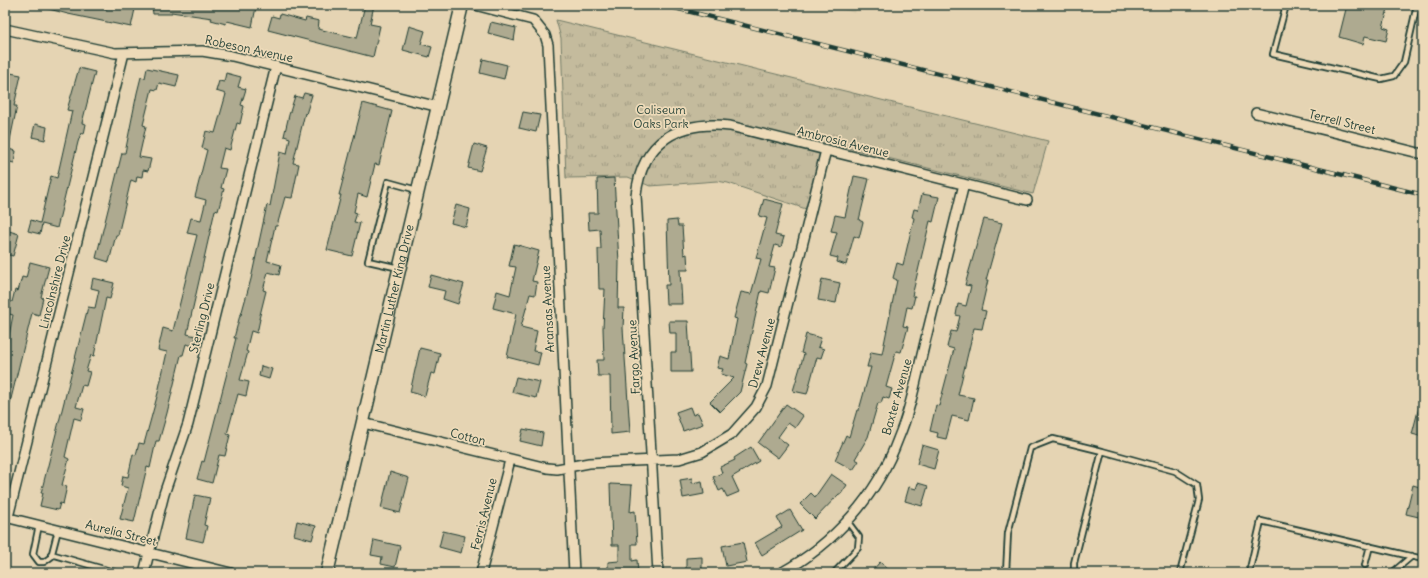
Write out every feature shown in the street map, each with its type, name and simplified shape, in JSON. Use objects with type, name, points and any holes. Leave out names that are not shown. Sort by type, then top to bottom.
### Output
[{"type":"main road","name":"Martin Luther King Drive","points":[[327,573],[439,107],[462,5]]},
{"type":"street","name":"Aransas Avenue","points":[[476,5],[533,20],[545,35],[548,44],[574,573]]},
{"type":"street","name":"Robeson Avenue","points":[[5,29],[124,53],[168,50],[202,51],[276,66],[439,107]]},
{"type":"street","name":"Lincolnshire Drive","points":[[7,517],[124,53]]},
{"type":"street","name":"Sterling Drive","points":[[144,573],[164,494],[188,424],[276,66]]},
{"type":"street","name":"Terrell Street","points":[[1256,113],[1423,154]]},
{"type":"street","name":"Ambrosia Avenue","points":[[657,146],[666,138],[683,129],[699,124],[730,126],[1027,200]]},
{"type":"street","name":"Fargo Avenue","points":[[657,146],[643,166],[638,181],[636,195],[658,573]]},
{"type":"street","name":"Drew Avenue","points":[[568,467],[589,463],[678,459],[712,447],[741,426],[759,402],[770,374],[826,150]]},
{"type":"street","name":"Baxter Avenue","points":[[786,572],[820,546],[847,521],[874,487],[888,464],[907,414],[964,184]]},
{"type":"street","name":"Cotton","points":[[363,423],[547,468],[568,467]]},
{"type":"street","name":"Ferris Avenue","points":[[481,573],[510,460]]},
{"type":"street","name":"Aurelia Street","points":[[7,517],[231,573]]},
{"type":"lane","points":[[1286,5],[1273,54],[1381,79],[1394,76],[1404,62],[1418,5]]},
{"type":"lane","points":[[400,268],[368,261],[388,182],[419,190]]},
{"type":"lane","points":[[1006,573],[1008,533],[1030,448],[1053,439],[1175,471],[1197,485],[1199,500],[1180,573]]},
{"type":"lane","points":[[1074,573],[1074,563],[1102,451]]},
{"type":"lane","points":[[834,573],[858,548],[859,537],[847,521]]},
{"type":"lane","points":[[1249,573],[1262,521],[1423,559]]},
{"type":"lane","points":[[39,525],[33,554],[35,559],[39,562],[44,562],[51,557],[58,530]]},
{"type":"lane","points":[[1365,565],[1370,546]]},
{"type":"lane","points":[[51,554],[114,573]]},
{"type":"lane","points":[[1392,573],[1412,556]]},
{"type":"shaded area","points":[[824,5],[857,5],[855,13]]},
{"type":"green space","name":"Coliseum Oaks Park","points":[[556,20],[1048,141],[1033,194],[823,142],[806,209],[728,183],[717,181],[650,186],[628,177],[566,178],[561,38]]},
{"type":"building","points":[[45,5],[88,5],[107,9],[108,5],[115,5],[135,9],[131,27],[68,14],[45,8]]},
{"type":"building","points":[[152,5],[250,5],[256,7],[252,27],[227,21],[226,24],[211,20],[212,18],[171,12],[171,14],[153,14]]},
{"type":"building","points":[[365,5],[374,5],[370,24],[380,26],[373,57],[268,30],[272,16],[279,18],[280,14],[305,21],[306,18],[319,21],[318,29],[357,38]]},
{"type":"building","points":[[1347,5],[1389,5],[1383,27],[1389,29],[1386,41],[1365,36],[1363,44],[1339,37]]},
{"type":"building","points":[[491,22],[516,28],[514,40],[488,33]]},
{"type":"building","points":[[409,26],[425,31],[421,44],[432,47],[429,57],[403,50]]},
{"type":"building","points":[[483,59],[507,65],[504,79],[480,73]]},
{"type":"building","points":[[79,68],[95,72],[82,123],[86,124],[84,134],[81,133],[78,142],[57,228],[42,224],[40,234],[28,231],[31,220],[40,223],[51,176],[57,178],[72,111],[67,110]]},
{"type":"building","points":[[147,68],[179,75],[176,87],[159,83],[157,90],[152,89],[143,125],[146,126],[139,157],[151,159],[148,171],[143,170],[142,177],[137,176],[136,182],[131,180],[118,235],[116,235],[109,262],[96,258],[122,153],[125,153],[141,77],[145,78]]},
{"type":"building","points":[[5,72],[21,75],[14,106],[17,106],[9,145],[5,145]]},
{"type":"building","points":[[226,73],[241,77],[238,87],[246,89],[241,105],[244,106],[240,124],[237,123],[230,150],[224,148],[219,168],[226,169],[221,188],[224,189],[218,211],[215,210],[187,334],[196,336],[194,346],[186,344],[183,355],[181,355],[159,441],[156,441],[150,468],[147,467],[134,522],[120,519],[128,488],[121,486],[123,476],[128,477],[133,454],[136,455],[139,443],[144,444],[158,393],[167,352],[158,350],[163,328],[173,331],[197,235],[187,233],[191,218],[201,220],[206,200],[195,197],[207,150],[202,148],[206,131],[215,133],[226,94],[216,91],[219,81],[224,82]]},
{"type":"building","points":[[304,93],[312,95],[306,114],[305,113],[293,163],[299,164],[292,198],[285,197],[277,226],[275,226],[267,261],[281,265],[279,275],[268,272],[263,290],[266,291],[257,333],[251,331],[246,351],[248,352],[240,380],[249,382],[246,396],[238,394],[227,434],[230,435],[225,456],[219,455],[212,483],[197,479],[202,461],[204,462],[236,338],[234,338],[251,279],[267,205],[270,206],[280,152],[287,154],[290,138],[284,136],[289,115],[295,96],[302,98]]},
{"type":"building","points":[[363,103],[392,111],[379,165],[375,164],[367,197],[358,194],[354,212],[357,213],[354,222],[360,223],[352,256],[327,250],[341,195],[339,195]]},
{"type":"building","points":[[523,112],[540,115],[536,132],[519,128]]},
{"type":"building","points":[[35,124],[47,127],[45,140],[32,137]]},
{"type":"building","points":[[474,144],[487,148],[480,171],[468,168]]},
{"type":"building","points":[[8,149],[16,151],[14,163],[6,161]]},
{"type":"building","points":[[854,176],[869,179],[859,220],[863,222],[859,238],[854,236],[846,265],[837,262],[838,258],[830,256],[837,232],[831,231],[835,215],[845,217]]},
{"type":"building","points":[[614,178],[619,262],[618,308],[624,308],[623,328],[630,432],[611,434],[610,376],[598,376],[597,360],[604,360],[603,328],[605,289],[599,289],[598,249],[601,249],[600,229],[589,230],[588,213],[598,213],[597,179]]},
{"type":"building","points":[[922,194],[939,197],[933,222],[930,221],[912,296],[915,296],[912,308],[907,307],[903,326],[908,327],[901,352],[896,351],[886,387],[892,389],[889,399],[883,397],[881,403],[878,403],[868,437],[855,459],[859,461],[853,470],[835,460],[846,435],[849,437],[857,410],[859,410],[871,367],[867,367],[871,352],[882,354],[897,280],[893,278],[897,263],[903,265],[914,218],[912,217],[914,209],[918,210]]},
{"type":"building","points":[[764,199],[783,204],[775,235],[784,237],[781,247],[775,245],[769,267],[775,268],[769,293],[761,291],[740,392],[720,412],[710,402],[734,378],[721,374],[723,369],[717,368],[720,356],[729,359],[737,319],[734,318],[741,292],[751,294],[761,259],[756,258],[767,218],[759,216]]},
{"type":"building","points":[[456,205],[470,209],[466,227],[451,223]]},
{"type":"building","points":[[984,219],[1002,223],[986,280],[988,280],[981,310],[986,311],[982,329],[974,328],[958,395],[974,398],[969,420],[952,416],[946,439],[937,437],[938,433],[930,431],[936,405],[939,406],[954,349],[947,347],[951,331],[956,332],[960,316],[956,315],[958,304],[966,306],[971,286],[965,285]]},
{"type":"building","points":[[677,220],[678,226],[682,226],[684,255],[687,254],[688,270],[680,270],[682,304],[666,304],[665,285],[669,285],[667,221]]},
{"type":"building","points":[[9,231],[19,234],[13,256],[5,254]]},
{"type":"building","points":[[514,244],[539,251],[532,281],[537,282],[535,295],[530,294],[521,327],[537,331],[533,351],[541,352],[538,365],[507,357],[516,314],[493,308],[497,291],[510,295],[516,267],[509,266]]},
{"type":"building","points":[[30,262],[49,267],[41,297],[43,298],[39,315],[32,313],[8,411],[5,411],[5,356],[13,315],[5,313],[5,300],[12,302],[15,290],[18,291],[22,277],[26,278]]},
{"type":"building","points":[[431,275],[464,284],[458,304],[443,299],[445,291],[428,287]]},
{"type":"building","points":[[93,278],[114,283],[110,299],[106,298],[94,356],[91,355],[86,371],[90,372],[86,386],[82,385],[76,407],[84,409],[81,420],[74,418],[65,457],[69,459],[62,485],[67,486],[63,504],[60,503],[58,510],[40,506],[43,493],[41,493],[88,307],[95,308],[99,290],[91,288]]},
{"type":"building","points":[[822,279],[840,283],[836,303],[818,300]]},
{"type":"building","points":[[669,321],[688,321],[691,372],[671,372],[671,352],[676,352],[676,333],[670,333]]},
{"type":"building","points":[[806,334],[821,338],[818,347],[824,349],[821,358],[817,357],[807,394],[793,391],[804,354],[801,353]]},
{"type":"building","points":[[420,348],[440,353],[435,374],[431,373],[425,396],[410,392]]},
{"type":"building","points":[[261,366],[272,369],[269,379],[259,376]]},
{"type":"building","points":[[516,377],[540,382],[536,398],[512,392]]},
{"type":"building","points":[[1420,403],[1423,403],[1423,437],[1412,434]]},
{"type":"building","points":[[786,404],[803,416],[795,428],[788,423],[778,437],[788,445],[778,458],[758,443]]},
{"type":"building","points":[[690,407],[693,415],[698,413],[703,424],[683,431],[676,412]]},
{"type":"building","points":[[523,429],[543,433],[541,446],[520,441]]},
{"type":"building","points":[[922,445],[939,450],[934,469],[917,464]]},
{"type":"building","points":[[751,447],[759,461],[732,477],[739,492],[727,497],[723,489],[719,491],[713,477],[722,473],[720,467],[735,460],[734,458]]},
{"type":"building","points":[[390,472],[409,478],[400,513],[381,508]]},
{"type":"building","points":[[831,474],[847,485],[841,494],[839,494],[815,519],[800,504],[811,493],[815,497]]},
{"type":"building","points":[[692,478],[692,483],[702,481],[704,494],[683,498],[680,480]]},
{"type":"building","points":[[918,483],[928,486],[922,506],[905,501],[909,487],[916,489]]},
{"type":"building","points":[[610,484],[632,485],[630,512],[635,511],[637,544],[632,544],[632,561],[637,560],[638,573],[608,573],[608,562],[619,561],[619,545],[612,545]]},
{"type":"building","points":[[1413,485],[1423,488],[1423,518],[1406,514]]},
{"type":"building","points":[[195,495],[210,498],[204,525],[207,526],[203,542],[186,538]]},
{"type":"building","points":[[790,510],[802,530],[762,555],[755,543],[782,527],[777,518]]},
{"type":"building","points":[[297,521],[316,526],[312,540],[294,535]]},
{"type":"building","points":[[443,531],[465,536],[461,553],[439,547]]},
{"type":"building","points":[[374,540],[400,546],[395,567],[381,564],[382,557],[371,555]]},
{"type":"building","points":[[743,542],[747,562],[726,566],[722,546]]},
{"type":"building","points":[[702,557],[702,569],[686,570],[686,558]]},
{"type":"building","points":[[880,562],[892,573],[870,573]]},
{"type":"railway","points":[[663,5],[1423,195]]}]
